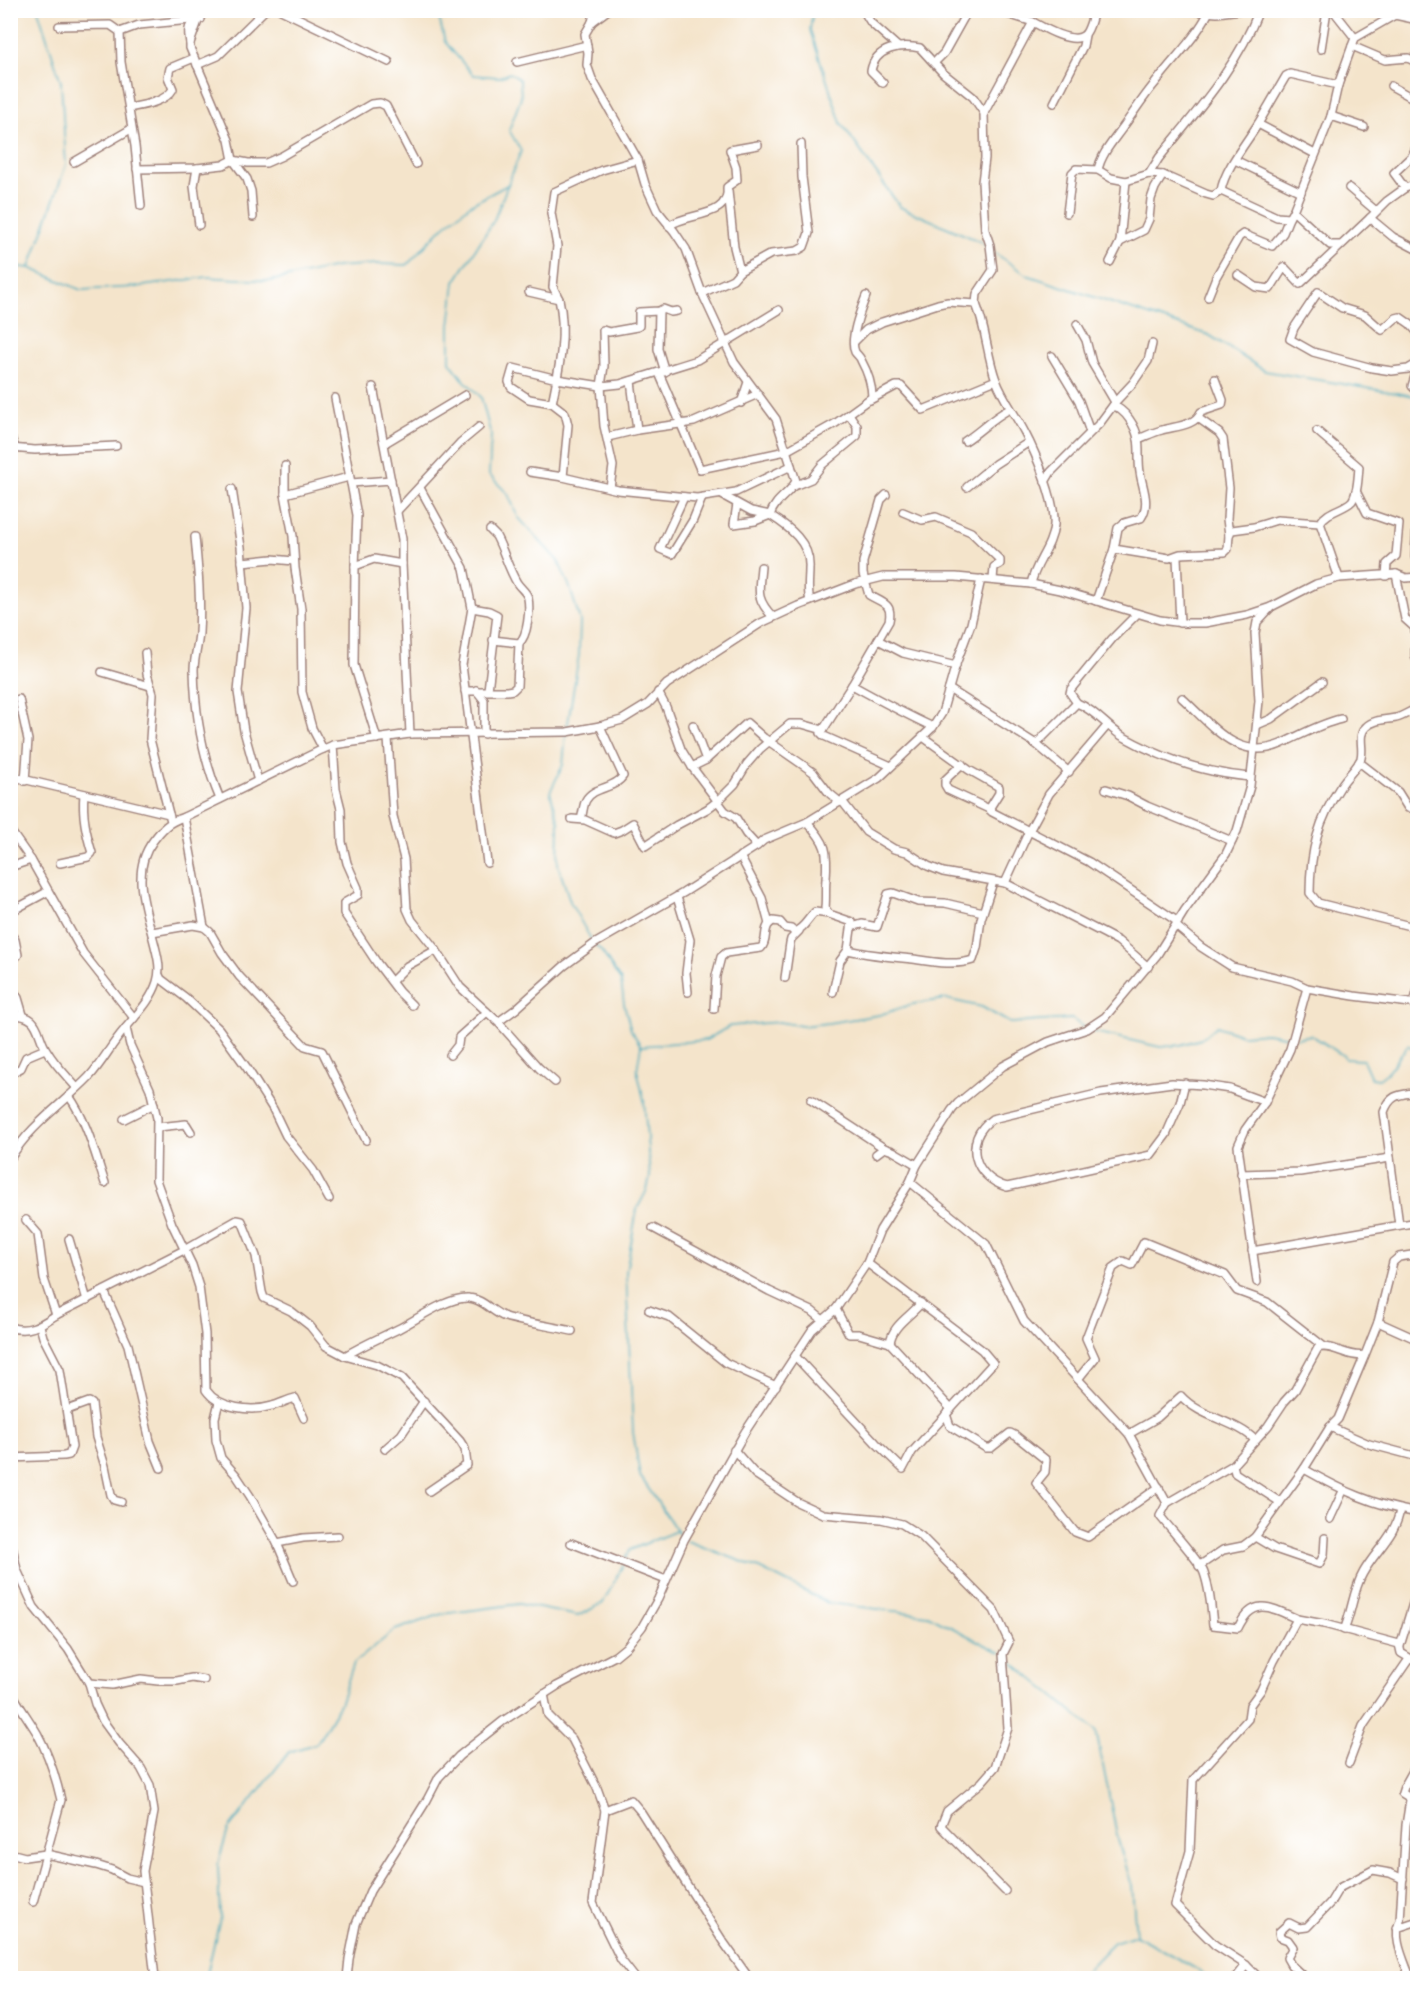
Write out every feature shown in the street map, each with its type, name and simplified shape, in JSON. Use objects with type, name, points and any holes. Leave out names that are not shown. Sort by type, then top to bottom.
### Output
[{"type":"street","points":[[202,10],[190,43],[195,62],[228,140],[232,160],[247,179],[251,191],[253,217]]},
{"type":"street","points":[[129,108],[152,103],[168,96],[173,89],[168,77],[170,68],[218,56],[265,10]]},
{"type":"street","points":[[281,10],[389,62]]},
{"type":"street","points":[[595,10],[592,22],[585,34],[587,65],[592,79],[638,160],[650,196],[690,257],[702,293],[734,362],[781,429],[796,481],[794,486]]},
{"type":"street","points":[[592,22],[608,10]]},
{"type":"street","points":[[863,10],[871,23],[897,46]]},
{"type":"street","points":[[935,62],[944,53],[968,10]]},
{"type":"street","points":[[995,10],[1033,22],[1061,35],[1073,38],[1085,35]]},
{"type":"street","points":[[1054,103],[1077,60],[1094,10]]},
{"type":"street","points":[[1184,10],[1209,12],[1240,10]]},
{"type":"street","points":[[1149,174],[1236,59],[1259,10]]},
{"type":"street","points":[[1321,49],[1327,10]]},
{"type":"street","points":[[1333,10],[1355,38]]},
{"type":"street","points":[[1098,170],[1111,144],[1129,117],[1202,27],[1209,12]]},
{"type":"street","points":[[1208,297],[1226,256],[1239,237],[1243,234],[1264,245],[1272,246],[1283,233],[1330,116],[1338,85],[1355,38],[1394,13],[1418,20]]},
{"type":"street","points":[[120,32],[139,25],[198,19]]},
{"type":"street","points":[[984,113],[1033,22]]},
{"type":"street","points":[[60,26],[110,25],[120,32]]},
{"type":"street","points":[[120,32],[121,62],[141,207]]},
{"type":"street","points":[[517,62],[587,45]]},
{"type":"street","points":[[883,83],[874,76],[871,67],[886,50],[897,46],[920,48],[943,73],[973,97],[984,113],[986,139],[982,190],[985,230],[990,245],[993,270],[977,294],[976,304],[996,380],[1029,442],[1045,482],[1054,522],[1049,543],[1033,573],[1031,584]]},
{"type":"street","points":[[1352,46],[1386,60],[1408,58],[1418,63]]},
{"type":"street","points":[[1221,191],[1222,183],[1235,160],[1286,76],[1290,74],[1338,85]]},
{"type":"street","points":[[1391,86],[1418,101]]},
{"type":"street","points":[[137,169],[197,168],[223,165],[232,160],[266,163],[371,104],[380,103],[386,106],[416,164]]},
{"type":"street","points":[[1330,116],[1364,127]]},
{"type":"street","points":[[1258,124],[1315,154]]},
{"type":"street","points":[[74,162],[131,129]]},
{"type":"street","points":[[702,293],[733,279],[740,271],[771,254],[789,253],[804,248],[809,233],[802,177],[801,144]]},
{"type":"street","points":[[1406,188],[1394,173],[1412,156],[1418,144]]},
{"type":"street","points":[[740,271],[734,247],[727,187],[736,180],[736,167],[730,150],[758,145]]},
{"type":"street","points":[[552,403],[562,337],[559,300],[553,287],[557,246],[551,213],[554,192],[602,170],[638,160]]},
{"type":"street","points":[[1235,160],[1301,192]]},
{"type":"street","points":[[197,168],[194,186],[199,225]]},
{"type":"street","points":[[1067,213],[1072,173],[1076,169],[1098,170],[1111,178],[1126,181],[1149,174],[1163,175],[1213,196],[1221,191]]},
{"type":"street","points":[[1120,242],[1144,231],[1149,219],[1151,199],[1163,175]]},
{"type":"street","points":[[1110,261],[1120,242],[1126,181]]},
{"type":"street","points":[[1238,274],[1256,287],[1270,289],[1284,267],[1300,284],[1377,212],[1406,188],[1418,184]]},
{"type":"street","points":[[1349,188],[1377,212]]},
{"type":"street","points":[[669,226],[679,219],[713,212],[722,205],[728,191]]},
{"type":"street","points":[[1221,191],[1277,217],[1291,214],[1330,244],[1340,246]]},
{"type":"street","points":[[1370,218],[1399,241],[1417,248]]},
{"type":"street","points":[[528,292],[559,300]]},
{"type":"street","points":[[1418,333],[1400,317],[1382,330],[1365,315],[1342,308],[1318,292],[1294,328],[1290,339],[1313,352],[1372,368],[1392,371],[1418,365]]},
{"type":"street","points":[[866,296],[859,314],[854,342],[855,352],[861,359],[869,380],[872,392],[870,400]]},
{"type":"street","points":[[854,342],[866,330],[882,322],[938,304],[948,302],[976,304]]},
{"type":"street","points":[[610,489],[613,466],[604,426],[601,386],[604,366],[603,330],[609,332],[639,326],[639,312],[663,309],[671,312],[677,311]]},
{"type":"street","points":[[563,477],[567,418],[562,409],[552,403],[529,399],[511,387],[509,382],[513,368],[557,379],[601,386],[631,381],[697,360],[779,310]]},
{"type":"street","points":[[659,311],[658,349],[662,372],[700,469],[786,451],[896,386],[901,386],[923,410],[996,380]]},
{"type":"street","points":[[1077,324],[1086,340],[1092,363],[1114,404],[1123,412],[1138,440],[1140,475],[1145,489],[1145,508],[1141,518],[1120,525],[1096,601]]},
{"type":"street","points":[[1045,482],[1051,472],[1090,432],[1144,368],[1152,344]]},
{"type":"street","points":[[1052,356],[1078,401],[1090,432]]},
{"type":"street","points":[[1418,365],[1412,386],[1417,391],[1418,397]]},
{"type":"street","points":[[1138,440],[1163,430],[1179,427],[1198,418],[1201,412],[1219,406],[1223,402],[1215,379]]},
{"type":"street","points":[[631,381],[638,430]]},
{"type":"street","points":[[741,403],[748,382]]},
{"type":"street","points":[[373,387],[402,539],[410,734]]},
{"type":"street","points":[[608,437],[702,419],[758,394]]},
{"type":"street","points":[[385,443],[465,395]]},
{"type":"street","points":[[335,398],[357,516],[354,566],[354,665],[378,739]]},
{"type":"street","points":[[965,441],[998,415],[1010,409]]},
{"type":"street","points":[[737,504],[734,524],[755,521],[770,515],[774,504],[794,486],[811,479],[822,465],[857,436],[857,426],[849,414]]},
{"type":"street","points":[[1114,549],[1153,556],[1177,557],[1186,554],[1226,552],[1228,549],[1229,488],[1223,439],[1219,433],[1198,418]]},
{"type":"street","points":[[397,511],[461,442],[479,427]]},
{"type":"street","points":[[1317,431],[1356,463],[1359,471],[1352,501]]},
{"type":"street","points":[[10,435],[13,448],[35,450],[116,446]]},
{"type":"street","points":[[967,487],[995,464],[1029,442]]},
{"type":"street","points":[[285,466],[285,494],[293,536],[301,609],[302,692],[312,728],[323,749]]},
{"type":"street","points":[[530,472],[563,477],[610,489],[702,498],[730,496],[791,466]]},
{"type":"street","points":[[285,494],[350,480],[391,480]]},
{"type":"street","points":[[420,488],[464,568],[472,608],[462,665],[487,864]]},
{"type":"street","points":[[232,489],[246,608],[238,692],[244,731],[258,781]]},
{"type":"street","points":[[1356,491],[1367,513],[1399,525],[1396,556],[1387,564],[1386,576]]},
{"type":"street","points":[[886,495],[881,500],[863,562],[865,581],[870,595],[889,607],[891,611],[889,621],[821,733],[891,766]]},
{"type":"street","points":[[730,496],[737,504],[751,511],[770,515],[791,528],[808,553],[810,601]]},
{"type":"street","points":[[684,497],[660,549],[672,554],[693,520],[702,498]]},
{"type":"street","points":[[1320,523],[1325,516],[1352,501],[1362,502]]},
{"type":"street","points":[[1415,557],[1418,502]]},
{"type":"street","points":[[903,512],[922,520],[936,517],[971,532],[1000,560],[999,564],[994,567],[993,580]]},
{"type":"street","points":[[1229,535],[1236,528],[1254,527],[1277,520],[1320,523]]},
{"type":"street","points":[[1320,523],[1339,578]]},
{"type":"street","points":[[465,691],[507,691],[517,686],[519,643],[523,640],[525,631],[528,598],[526,592],[518,584],[498,539],[490,530]]},
{"type":"street","points":[[195,537],[200,583],[195,681],[203,748],[220,800]]},
{"type":"street","points":[[1177,557],[1180,623]]},
{"type":"street","points":[[242,562],[272,559],[294,561]]},
{"type":"street","points":[[354,566],[374,559],[402,564]]},
{"type":"street","points":[[761,567],[759,597],[764,608],[773,617]]},
{"type":"street","points":[[1396,574],[1405,619],[1415,628],[1415,655],[1418,664]]},
{"type":"street","points":[[10,776],[170,818],[184,817],[333,746],[410,734],[567,732],[600,726],[622,720],[635,713],[648,704],[667,684],[773,617],[865,581],[883,577],[981,579],[1031,584],[1060,590],[1137,614],[1180,623],[1214,622],[1247,615],[1271,607],[1316,584],[1339,578],[1396,574],[1406,578],[1418,577]]},
{"type":"street","points":[[498,1022],[585,950],[677,897],[764,840],[807,822],[879,778],[933,727],[942,713],[972,624],[981,579]]},
{"type":"street","points":[[347,1978],[352,1943],[367,1896],[439,1777],[459,1756],[503,1721],[544,1694],[604,1663],[626,1647],[642,1627],[684,1540],[734,1450],[812,1330],[836,1309],[867,1263],[880,1230],[910,1182],[917,1165],[958,1103],[1003,1066],[1018,1057],[1048,1042],[1097,1024],[1105,1017],[1148,967],[1211,876],[1232,841],[1244,810],[1259,701],[1255,633],[1257,622],[1271,607]]},
{"type":"street","points":[[472,608],[489,610],[497,615],[488,690]]},
{"type":"street","points":[[1137,614],[1112,639],[1070,693],[1077,703],[1094,713],[1107,726],[1164,757],[1210,770],[1250,777]]},
{"type":"street","points":[[1247,615],[1257,622]]},
{"type":"street","points":[[493,640],[519,643]]},
{"type":"street","points":[[878,640],[903,653],[956,666]]},
{"type":"street","points":[[145,653],[153,694],[150,739],[170,818]]},
{"type":"street","points":[[102,672],[150,686]]},
{"type":"street","points":[[1257,725],[1271,719],[1322,682]]},
{"type":"street","points":[[852,685],[880,702],[891,705],[933,727]]},
{"type":"street","points":[[949,689],[1036,744],[1069,772]]},
{"type":"street","points":[[476,690],[484,700],[484,734]]},
{"type":"street","points":[[658,692],[666,707],[681,749],[692,767],[719,800],[725,811],[735,818],[757,846]]},
{"type":"street","points":[[1182,698],[1230,741],[1239,747],[1253,749],[1277,746],[1328,722],[1341,719]]},
{"type":"street","points":[[19,699],[28,740],[25,781]]},
{"type":"street","points":[[1036,744],[1077,703]]},
{"type":"street","points":[[1418,708],[1399,717],[1374,722],[1366,726],[1361,733],[1362,752],[1359,762],[1337,792],[1318,830],[1312,848],[1310,893],[1318,903],[1418,928]]},
{"type":"street","points":[[692,767],[706,760],[747,723],[768,741],[813,772],[829,793],[841,802],[866,832],[894,849],[906,852],[928,866],[943,872],[1005,883],[1118,941],[1148,967]]},
{"type":"street","points":[[572,819],[581,819],[614,833],[622,831],[633,823],[645,846],[719,800],[732,788],[747,764],[768,741],[779,735],[790,724],[802,724],[823,730]]},
{"type":"street","points":[[693,725],[706,760]]},
{"type":"street","points":[[581,819],[586,800],[591,795],[618,782],[623,776],[600,726]]},
{"type":"street","points":[[1005,883],[1049,794],[1107,726]]},
{"type":"street","points":[[923,737],[999,787],[1000,790],[989,809]]},
{"type":"street","points":[[388,738],[393,816],[404,859],[407,909],[412,920],[436,950],[460,987],[498,1022],[539,1068],[555,1082]]},
{"type":"street","points":[[333,746],[336,789],[342,809],[342,842],[347,863],[358,888],[358,895],[344,903],[344,913],[371,954],[412,1005]]},
{"type":"street","points":[[1359,762],[1398,792],[1408,808]]},
{"type":"street","points":[[962,764],[945,780],[948,790],[1089,862],[1177,924],[1201,947],[1233,968],[1292,981],[1307,988],[1416,1004],[1418,989]]},
{"type":"street","points":[[1106,789],[1128,796],[1232,841]]},
{"type":"street","points":[[60,863],[88,857],[92,853],[85,830],[84,794]]},
{"type":"street","points":[[184,817],[204,927]]},
{"type":"street","points":[[10,1159],[21,1143],[91,1075],[151,996],[159,975],[159,964],[141,889],[142,862],[150,844],[170,818]]},
{"type":"street","points":[[807,822],[823,841],[828,858],[825,908],[829,914]]},
{"type":"street","points":[[10,830],[31,860],[83,953],[134,1018]]},
{"type":"street","points":[[740,856],[762,898],[769,924]]},
{"type":"street","points":[[10,867],[31,860]]},
{"type":"street","points":[[848,950],[932,963],[966,963],[974,960],[983,912],[993,882]]},
{"type":"street","points":[[10,912],[47,892]]},
{"type":"street","points":[[852,927],[862,924],[877,927],[885,899],[888,894],[893,893],[918,903],[945,903],[983,912]]},
{"type":"street","points":[[677,897],[690,940],[686,973],[688,992]]},
{"type":"street","points":[[785,978],[790,943],[794,935],[804,927],[808,918],[815,912],[829,914],[852,922],[848,950],[840,961],[833,992]]},
{"type":"street","points":[[714,1008],[716,976],[721,957],[726,953],[761,948],[765,942],[766,927],[773,921],[780,922],[785,928],[792,929],[794,932],[799,931]]},
{"type":"street","points":[[152,932],[193,925],[204,927],[210,932],[239,976],[305,1046],[322,1051],[366,1140]]},
{"type":"street","points":[[10,933],[15,940],[18,955],[10,963]]},
{"type":"street","points":[[392,981],[407,966],[436,950]]},
{"type":"street","points":[[159,975],[219,1029],[247,1068],[273,1109],[286,1136],[313,1170],[329,1199]]},
{"type":"street","points":[[10,984],[18,998],[23,1015]]},
{"type":"street","points":[[1257,1282],[1238,1146],[1241,1137],[1265,1102],[1290,1049],[1307,988]]},
{"type":"street","points":[[450,1055],[458,1045],[459,1037],[487,1012]]},
{"type":"street","points":[[10,1015],[23,1015],[38,1026],[45,1049],[77,1088]]},
{"type":"street","points":[[126,1028],[129,1046],[148,1083],[154,1104],[158,1127],[156,1180],[199,1287],[205,1334],[206,1390],[219,1402],[242,1409],[271,1407],[295,1398],[304,1418]]},
{"type":"street","points":[[10,1074],[21,1068],[26,1057],[45,1049]]},
{"type":"street","points":[[1185,1083],[1180,1103],[1166,1135],[1151,1155],[1007,1187],[990,1180],[976,1161],[974,1152],[978,1133],[983,1125],[992,1119],[1101,1093],[1150,1085],[1185,1083],[1230,1089],[1265,1102]]},
{"type":"street","points":[[1399,1225],[1384,1112],[1388,1102],[1396,1095],[1418,1092]]},
{"type":"street","points":[[69,1096],[84,1119],[88,1137],[105,1183]]},
{"type":"street","points":[[811,1100],[884,1148],[917,1165]]},
{"type":"street","points":[[124,1119],[154,1104]]},
{"type":"street","points":[[158,1127],[186,1124],[191,1132]]},
{"type":"street","points":[[876,1154],[884,1148]]},
{"type":"street","points":[[1241,1174],[1300,1172],[1390,1158]]},
{"type":"street","points":[[910,1182],[986,1244],[1024,1321],[1129,1434],[1167,1503]]},
{"type":"street","points":[[26,1220],[38,1234],[44,1279],[56,1315]]},
{"type":"street","points":[[10,1327],[22,1330],[40,1326],[56,1315],[184,1250],[237,1220],[242,1221],[256,1256],[261,1292],[264,1298],[291,1311],[310,1326],[326,1346],[345,1356],[377,1365],[402,1378],[460,1441],[465,1449],[467,1461],[464,1468],[429,1491]]},
{"type":"street","points":[[1252,1251],[1418,1222]]},
{"type":"street","points":[[653,1228],[768,1291],[812,1311],[823,1320]]},
{"type":"street","points":[[69,1239],[87,1300]]},
{"type":"street","points":[[1078,1379],[1095,1358],[1086,1338],[1113,1268],[1123,1261],[1132,1264],[1144,1242],[1225,1275],[1237,1291],[1267,1302],[1323,1346],[1360,1357],[1365,1355]]},
{"type":"street","points":[[1199,1566],[1223,1550],[1243,1546],[1255,1537],[1304,1469],[1330,1427],[1338,1419],[1378,1322],[1393,1262],[1399,1257],[1418,1254]]},
{"type":"street","points":[[796,1357],[903,1469],[912,1452],[993,1363],[982,1350],[867,1263]]},
{"type":"street","points":[[104,1291],[128,1345],[150,1442],[161,1468]]},
{"type":"street","points":[[345,1356],[435,1308],[460,1298],[471,1298],[488,1305],[502,1316],[572,1331]]},
{"type":"street","points":[[890,1343],[890,1338],[902,1320],[921,1303]]},
{"type":"street","points":[[836,1309],[849,1334],[859,1334],[890,1343],[948,1411],[950,1426],[986,1448],[991,1448],[1010,1433],[1046,1460],[1045,1472],[1036,1483],[1075,1532],[1088,1538],[1159,1487]]},
{"type":"street","points":[[649,1310],[669,1317],[726,1363],[776,1386]]},
{"type":"street","points":[[1378,1322],[1418,1340]]},
{"type":"street","points":[[10,1458],[69,1455],[72,1448],[60,1370],[43,1337],[40,1326]]},
{"type":"street","points":[[1323,1346],[1318,1348],[1295,1390],[1268,1426],[1233,1465],[1167,1503],[1160,1516],[1204,1572],[1207,1587],[1211,1592],[1213,1625],[1238,1628],[1249,1610],[1259,1606],[1280,1611],[1297,1620],[1344,1630],[1400,1646]]},
{"type":"street","points":[[1129,1434],[1157,1418],[1181,1396],[1186,1402],[1217,1419],[1247,1432],[1255,1440]]},
{"type":"street","points":[[385,1449],[401,1435],[424,1401]]},
{"type":"street","points":[[67,1410],[89,1402],[92,1404],[96,1437],[104,1460],[111,1495],[114,1500],[121,1502]]},
{"type":"street","points":[[219,1402],[215,1418],[216,1440],[221,1458],[250,1496],[277,1544],[293,1581]]},
{"type":"street","points":[[1330,1427],[1369,1444],[1418,1457]]},
{"type":"street","points":[[734,1450],[755,1474],[797,1502],[823,1514],[871,1517],[902,1524],[921,1536],[994,1610],[1010,1642],[1004,1654],[1008,1728],[995,1767],[981,1783],[947,1811],[941,1826],[1005,1892]]},
{"type":"street","points":[[1233,1465],[1235,1473],[1280,1502]]},
{"type":"street","points":[[1304,1469],[1343,1491],[1367,1501],[1418,1513]]},
{"type":"street","points":[[1330,1519],[1343,1491]]},
{"type":"street","points":[[1344,1630],[1351,1615],[1362,1574],[1394,1529],[1399,1519],[1400,1509]]},
{"type":"street","points":[[277,1544],[303,1538],[338,1536]]},
{"type":"street","points":[[10,1537],[14,1570],[34,1607],[68,1650],[89,1683],[103,1721],[118,1743],[141,1768],[150,1785],[154,1812],[144,1861],[144,1882],[155,1978]]},
{"type":"street","points":[[1255,1537],[1275,1549],[1319,1564],[1324,1555],[1325,1538]]},
{"type":"street","points":[[572,1542],[666,1580]]},
{"type":"street","points":[[1418,1587],[1400,1646],[1401,1653],[1418,1663]]},
{"type":"street","points":[[1258,1978],[1246,1965],[1215,1945],[1175,1905],[1190,1851],[1193,1780],[1248,1719],[1250,1705],[1261,1690],[1297,1620]]},
{"type":"street","points":[[1349,1763],[1363,1726],[1409,1659]]},
{"type":"street","points":[[89,1683],[112,1685],[141,1679],[177,1681],[192,1678],[204,1680]]},
{"type":"street","points":[[10,1689],[38,1735],[57,1783],[61,1800],[33,1902]]},
{"type":"street","points":[[544,1694],[548,1715],[572,1739],[597,1788],[604,1810],[593,1903],[621,1960],[635,1978]]},
{"type":"street","points":[[1411,1977],[1400,1948],[1397,1928],[1400,1920],[1406,1825],[1414,1802],[1402,1793],[1418,1761]]},
{"type":"street","points":[[604,1810],[631,1800],[749,1978]]},
{"type":"street","points":[[10,1853],[25,1857],[46,1854],[96,1865],[127,1878],[144,1882]]},
{"type":"street","points":[[1304,1978],[1287,1958],[1293,1947],[1279,1934],[1285,1926],[1289,1923],[1299,1928],[1307,1927],[1330,1903],[1339,1888],[1372,1870],[1390,1873],[1403,1879]]},
{"type":"street","points":[[1397,1928],[1418,1921]]},
{"type":"street","points":[[1236,1978],[1246,1965]]},
{"type":"waterway","points":[[30,267],[66,165],[61,82],[38,10]]},
{"type":"waterway","points":[[437,10],[445,42],[473,75],[499,77],[510,73],[520,80],[521,98],[509,130],[521,151],[494,220],[455,282],[450,326],[450,362],[481,397],[491,435],[489,475],[508,494],[518,517],[558,561],[569,585],[580,620],[579,655],[567,729]]},
{"type":"waterway","points":[[813,10],[810,30],[841,123],[900,207],[979,241],[989,248]]},
{"type":"waterway","points":[[10,266],[30,268],[81,290],[136,287],[207,277],[270,281],[337,267],[377,264],[407,265],[442,228],[470,205],[509,184]]},
{"type":"waterway","points":[[995,253],[1027,275],[1209,335],[1265,371],[1414,396]]},
{"type":"waterway","points":[[566,733],[563,765],[550,792],[559,822],[558,865],[571,904],[592,941]]},
{"type":"waterway","points":[[595,945],[621,981],[631,1030],[641,1046],[637,1070],[644,1100],[650,1177],[647,1190],[637,1209],[626,1272],[633,1432],[640,1476],[681,1537]]},
{"type":"waterway","points":[[642,1046],[706,1040],[730,1026],[779,1022],[802,1026],[828,1023],[879,1015],[913,1004],[946,999],[982,1007],[1010,1023],[1072,1019],[1083,1027]]},
{"type":"waterway","points":[[1090,1031],[1160,1047],[1180,1045],[1201,1039],[1217,1026],[1242,1035],[1267,1033],[1289,1037]]},
{"type":"waterway","points":[[1297,1038],[1311,1035],[1344,1056],[1345,1059],[1363,1060],[1371,1078],[1379,1079],[1387,1073],[1408,1045],[1418,1052]]},
{"type":"waterway","points":[[625,1560],[630,1550],[676,1531]]},
{"type":"waterway","points":[[687,1541],[759,1568],[828,1603],[928,1615],[1001,1653]]},
{"type":"waterway","points":[[206,1978],[220,1918],[218,1864],[228,1830],[289,1752],[317,1743],[340,1704],[354,1663],[395,1630],[442,1614],[519,1604],[578,1616],[603,1603],[623,1565]]},
{"type":"waterway","points":[[1005,1656],[1096,1731],[1118,1840],[1132,1886],[1136,1935],[1196,1969],[1207,1978]]},
{"type":"waterway","points":[[1079,1978],[1114,1942],[1136,1935]]}]
